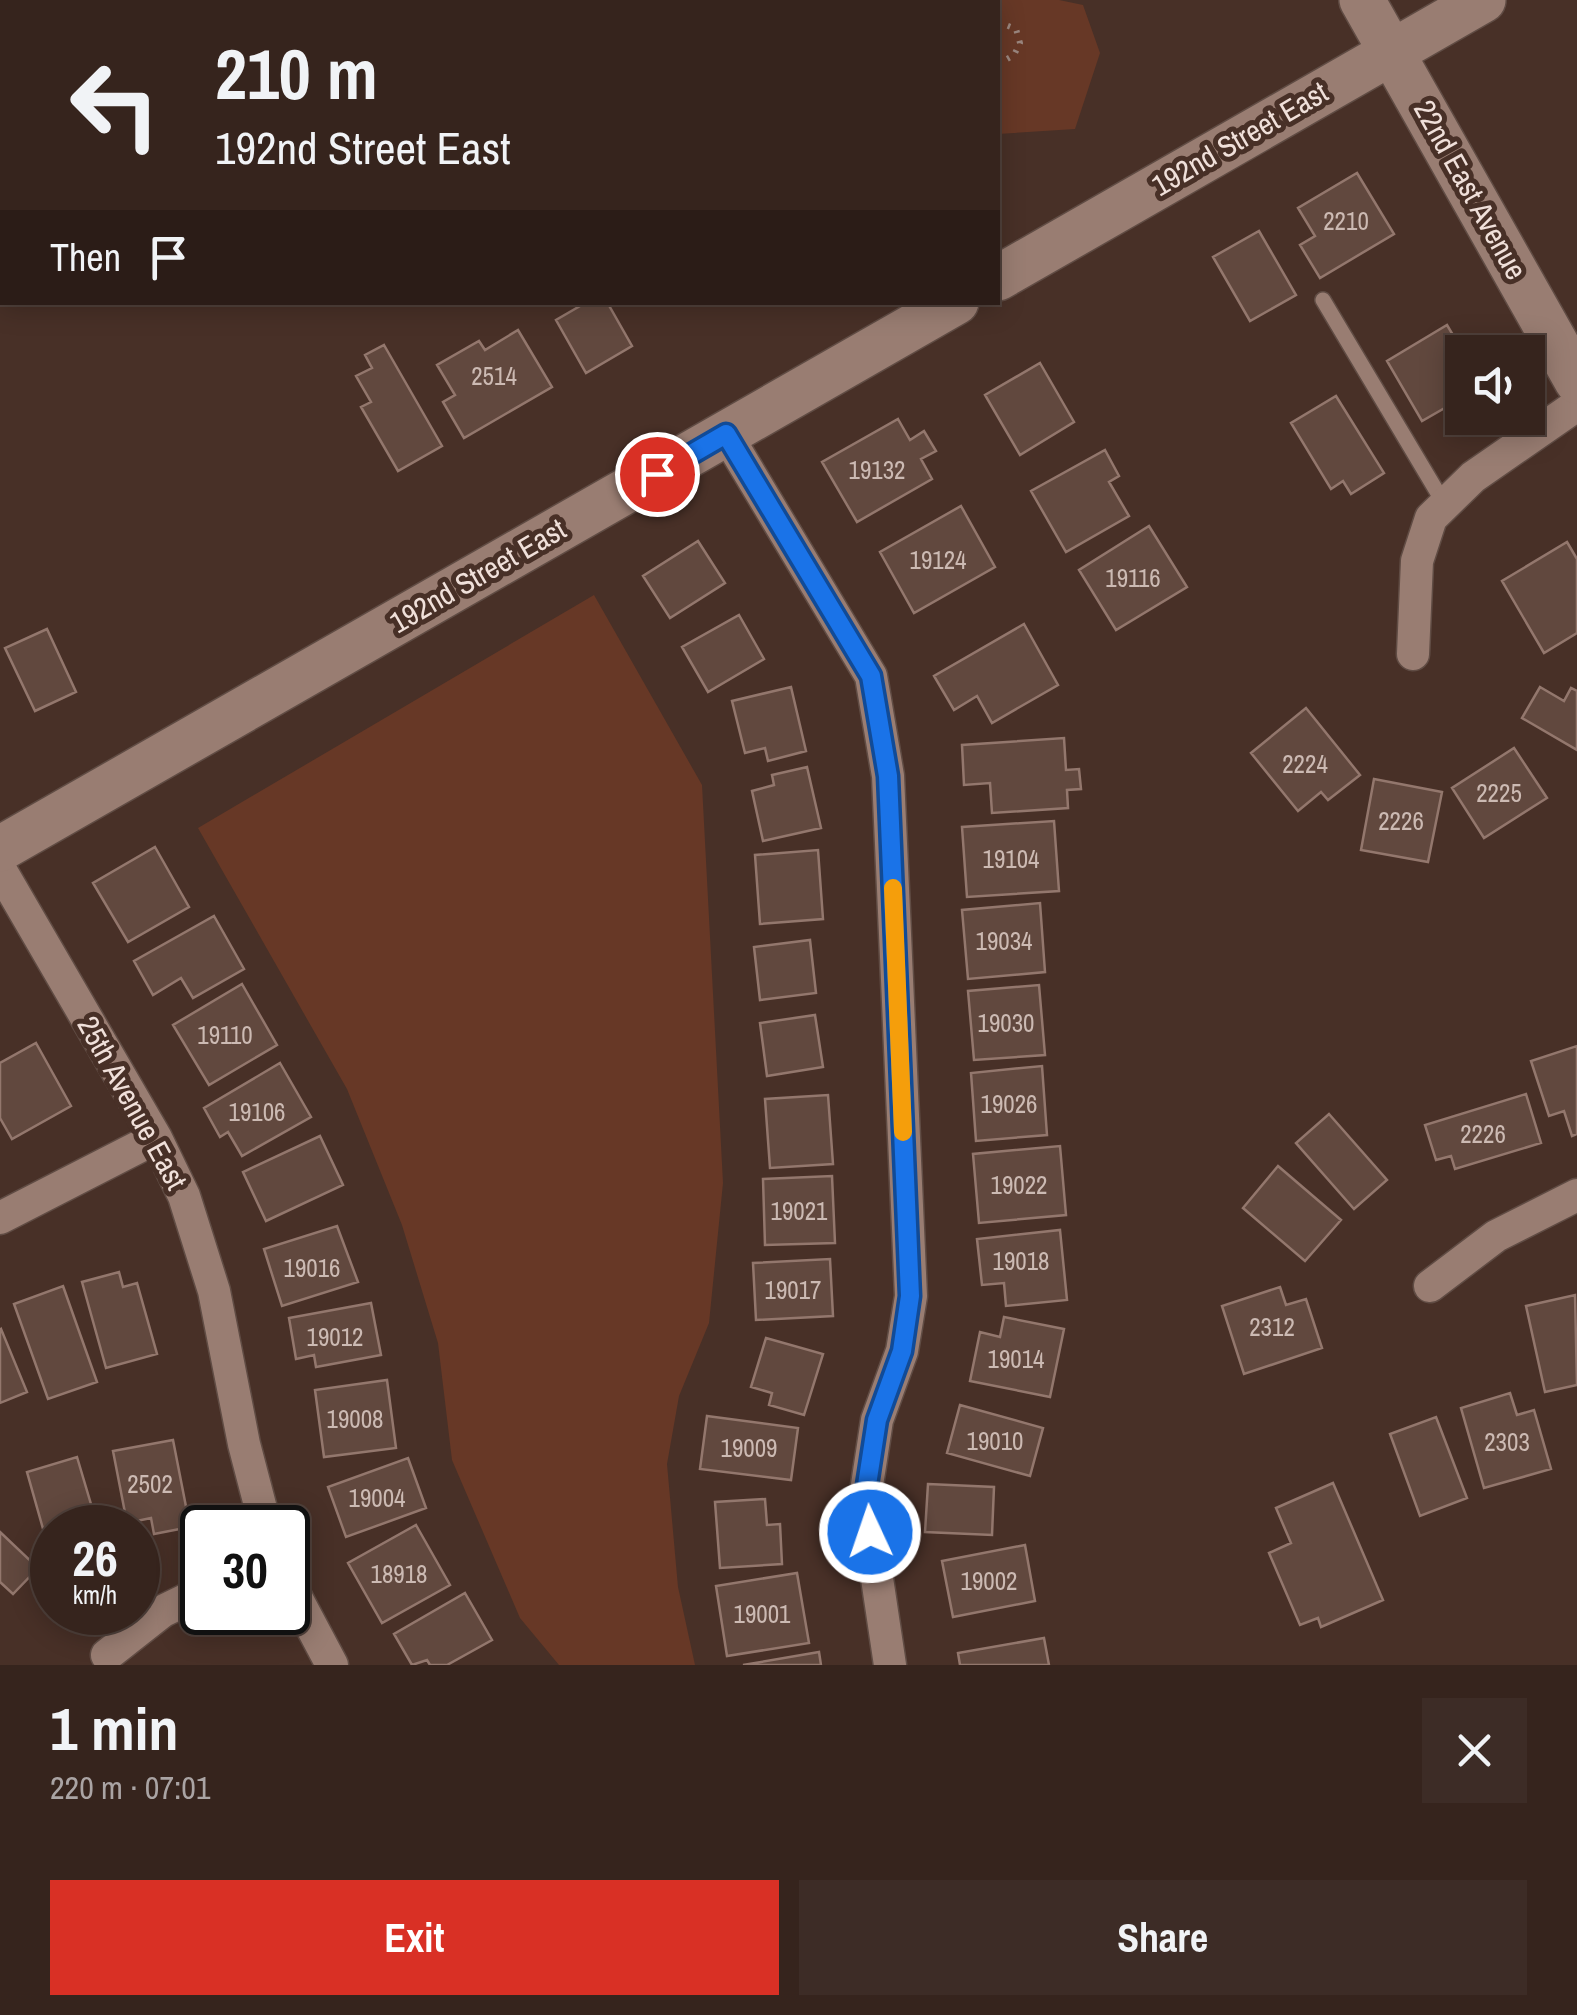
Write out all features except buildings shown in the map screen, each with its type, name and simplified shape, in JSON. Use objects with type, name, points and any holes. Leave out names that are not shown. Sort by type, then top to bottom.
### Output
[{"type":"street","name":"22nd East Avenue","points":[[1362,0],[1577,381]]},
{"type":"street","name":"192nd Street East","points":[[1000,277],[1483,0]]},
{"type":"street","name":"192nd Street East","points":[[0,849],[951,305]]},
{"type":"street","points":[[1414,654],[1417,561],[1432,518],[1473,478],[1577,405]]},
{"type":"street","points":[[726,434],[871,676],[888,776],[910,1296],[902,1351],[877,1420],[865,1498],[890,1665]]},
{"type":"street","name":"25th Avenue East","points":[[0,869],[156,1138],[184,1196],[214,1291],[260,1505]]},
{"type":"street","points":[[0,1218],[156,1138]]},
{"type":"street","points":[[1430,1286],[1496,1236],[1577,1196]]},
{"type":"street","points":[[108,1654],[180,1603]]},
{"type":"street","points":[[310,1624],[332,1665]]},
{"type":"lane","points":[[1323,300],[1445,504]]},
{"type":"path","points":[[1000,23],[1016,29],[1020,43],[1014,55],[1000,63]]},
{"type":"shaded area","points":[[1000,0],[1059,0],[1083,5],[1100,53],[1075,129],[1000,134]]},
{"type":"shaded area","points":[[594,595],[702,785],[723,1183],[709,1323],[679,1396],[667,1464],[678,1587],[695,1665],[559,1665],[520,1618],[452,1460],[438,1343],[402,1225],[347,1089],[198,828]]},
{"type":"slow traffic","points":[[893,888],[903,1132]]},
{"type":"route","points":[[657,474],[726,434],[871,676],[888,776],[910,1296],[902,1351],[877,1420],[865,1498],[870,1532]]}]
